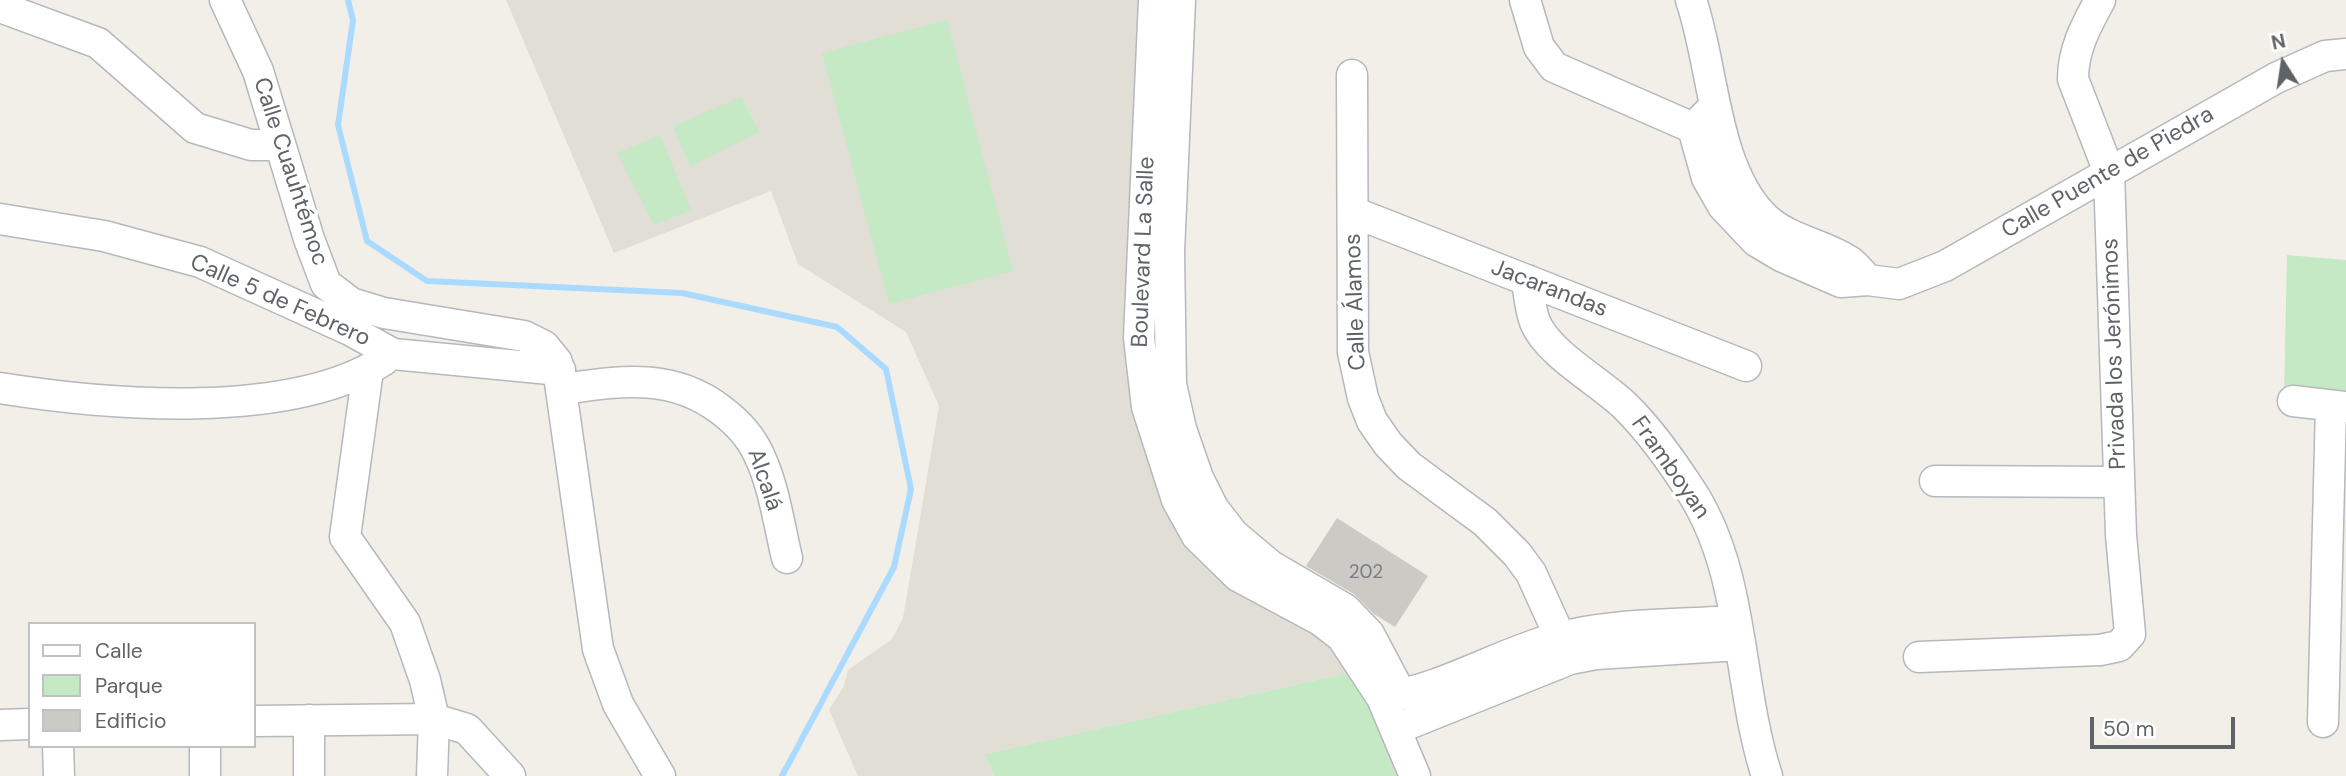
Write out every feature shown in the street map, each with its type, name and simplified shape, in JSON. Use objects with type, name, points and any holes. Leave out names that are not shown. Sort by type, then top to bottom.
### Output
[{"type":"street","name":"Calle Cuauhtémoc","points":[[226,0],[258,71],[326,284],[351,303],[384,313],[524,336],[544,346],[561,379]]},
{"type":"street","name":"Boulevard La Salle","points":[[1154,0],[1139,338],[1147,407],[1177,500],[1197,536],[1238,576],[1320,620],[1342,637],[1398,711],[1435,776]]},
{"type":"street","name":"Boulevard La Salle","points":[[1180,0],[1169,252],[1171,384],[1181,429],[1198,478],[1213,508],[1233,534],[1271,566],[1345,609],[1369,634],[1398,711],[1415,776]]},
{"type":"street","points":[[1525,0],[1539,47],[1554,68],[1709,120]]},
{"type":"street","name":"Calle Puente de Piedra","points":[[1691,0],[1705,46],[1714,193],[1744,231],[1781,256],[1841,282],[1868,280],[1899,284],[1926,276],[2276,78],[2325,56],[2346,54]]},
{"type":"street","name":"Privada los Jerónimos","points":[[1919,657],[2100,650],[2119,646],[2130,634],[2132,627],[2121,535],[2109,172],[2073,79],[2073,63],[2078,42],[2100,0]]},
{"type":"street","points":[[0,7],[97,43],[195,128],[251,145],[280,145]]},
{"type":"street","name":"Calle Álamos","points":[[1352,75],[1353,352],[1363,398],[1372,421],[1388,444],[1409,466],[1485,522],[1517,554],[1531,573],[1565,648]]},
{"type":"street","name":"Jacarandas","points":[[1353,212],[1746,366]]},
{"type":"street","name":"Calle 5 de Febrero","points":[[0,219],[104,236],[200,262],[350,330],[381,362]]},
{"type":"street","name":"Framboyan","points":[[1527,280],[1531,310],[1542,335],[1638,420],[1693,495],[1720,553],[1752,718],[1767,776]]},
{"type":"street","points":[[0,388],[72,400],[208,401],[290,396],[381,362]]},
{"type":"street","points":[[381,362],[345,537],[405,623],[425,680],[434,719],[432,776]]},
{"type":"street","name":"Alcalá","points":[[381,362],[561,379],[662,382],[694,392],[735,421],[760,455],[787,558]]},
{"type":"street","points":[[561,379],[598,649],[618,704],[660,776]]},
{"type":"street","points":[[2293,401],[2339,406],[2323,722]]},
{"type":"street","points":[[1935,481],[2119,482]]},
{"type":"street","points":[[1398,711],[1565,648],[1592,631],[1737,633]]},
{"type":"street","points":[[256,721],[434,719],[467,729],[510,776]]},
{"type":"street","points":[[309,720],[309,776]]},
{"type":"street","points":[[0,725],[28,724]]},
{"type":"street","points":[[58,748],[59,776]]},
{"type":"street","points":[[205,748],[205,776]]},
{"type":"shaded area","points":[[506,0],[1142,0],[1133,244],[1191,550],[1216,573],[1321,631],[1357,671],[985,754],[994,776],[858,776],[829,710],[844,686],[848,670],[892,639],[903,618],[939,406],[906,332],[798,264],[771,191],[614,253]]},
{"type":"green space","points":[[947,20],[1013,271],[889,304],[822,53]]},
{"type":"green space","points":[[741,97],[759,132],[690,166],[673,126]]},
{"type":"green space","points":[[660,135],[691,210],[654,225],[617,153]]},
{"type":"green space","points":[[2287,255],[2346,260],[2346,400],[2284,395]]},
{"type":"green space","points":[[1357,671],[1406,776],[994,776],[985,754]]},
{"type":"building","points":[[1337,518],[1428,576],[1395,627],[1374,614],[1354,594],[1306,566]]},
{"type":"waterway","points":[[348,0],[353,20],[338,125],[367,241],[427,281],[682,293],[837,327],[886,369],[911,489],[894,567],[782,776]]}]
